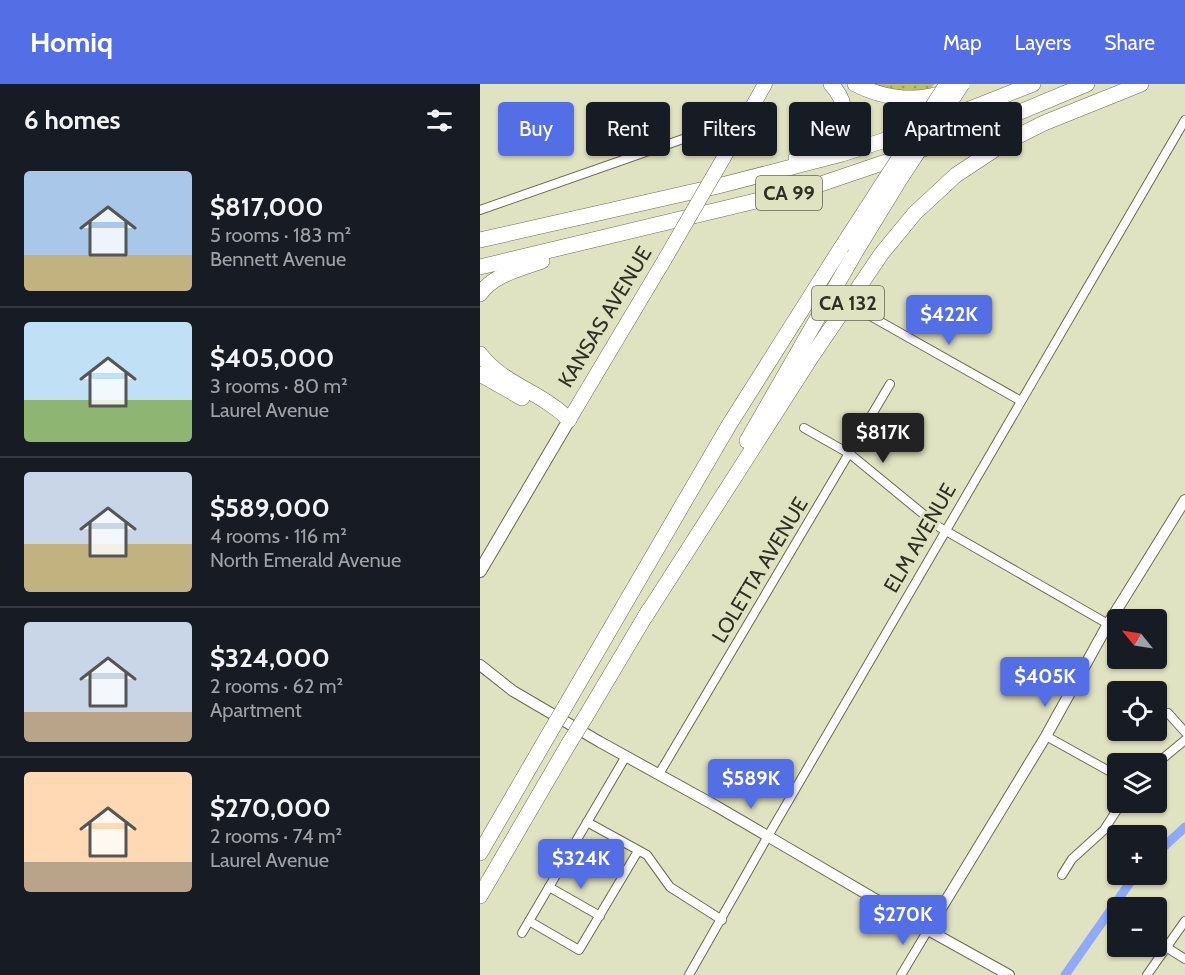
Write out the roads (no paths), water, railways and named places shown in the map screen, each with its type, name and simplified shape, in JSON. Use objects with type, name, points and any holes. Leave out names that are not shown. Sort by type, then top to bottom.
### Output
[{"type":"highway","points":[[718,186],[810,152],[833,140],[843,122],[845,108],[841,95],[831,84]]},
{"type":"highway","points":[[855,84],[887,96],[909,99],[930,97],[968,84]]},
{"type":"highway","name":"CA 132","points":[[480,853],[729,424],[849,250],[947,84]]},
{"type":"highway","points":[[645,617],[849,250],[894,189],[962,84]]},
{"type":"highway","name":"CA 99","points":[[480,240],[718,186],[842,154],[919,129],[1033,84]]},
{"type":"highway","name":"CA 99","points":[[480,267],[806,189],[965,135],[1087,84]]},
{"type":"highway","name":"CA 132","points":[[480,896],[645,617],[818,347],[882,253],[915,213],[956,176],[1006,142],[1044,123],[1141,84]]},
{"type":"highway","points":[[480,294],[494,280],[503,275],[603,238]]},
{"type":"highway","points":[[480,354],[496,370],[559,409],[569,420]]},
{"type":"highway","points":[[480,374],[554,416],[569,420]]},
{"type":"main road","name":"KANSAS AVENUE","points":[[755,102],[765,84]]},
{"type":"main road","name":"KANSAS AVENUE","points":[[480,571],[725,156]]},
{"type":"street","name":"ELM AVENUE","points":[[689,975],[945,530],[1185,120]]},
{"type":"street","points":[[480,210],[682,138]]},
{"type":"street","points":[[865,313],[1021,401]]},
{"type":"street","name":"LOLETTA AVENUE","points":[[659,774],[890,384]]},
{"type":"street","points":[[804,428],[850,454],[945,530],[1107,623]]},
{"type":"street","points":[[1117,609],[1184,503]]},
{"type":"street","points":[[901,975],[1046,736],[1107,626]]},
{"type":"street","points":[[480,665],[513,691],[1009,975]]},
{"type":"street","points":[[1168,713],[1185,732]]},
{"type":"street","points":[[1046,736],[1107,770]]},
{"type":"street","points":[[1167,755],[1185,740]]},
{"type":"street","points":[[522,933],[626,756]]},
{"type":"street","points":[[1062,876],[1072,859],[1104,830],[1115,813]]},
{"type":"street","points":[[587,822],[647,855],[674,890],[722,920]]},
{"type":"street","points":[[529,921],[579,950],[638,851]]},
{"type":"street","points":[[549,887],[600,916]]},
{"type":"street","points":[[1167,946],[1185,921]]},
{"type":"street","points":[[1167,948],[1185,959]]},
{"type":"street","points":[[1147,975],[1159,957]]},
{"type":"waterway","points":[[1167,844],[1185,827]]},
{"type":"waterway","points":[[1065,975],[1128,885]]}]
